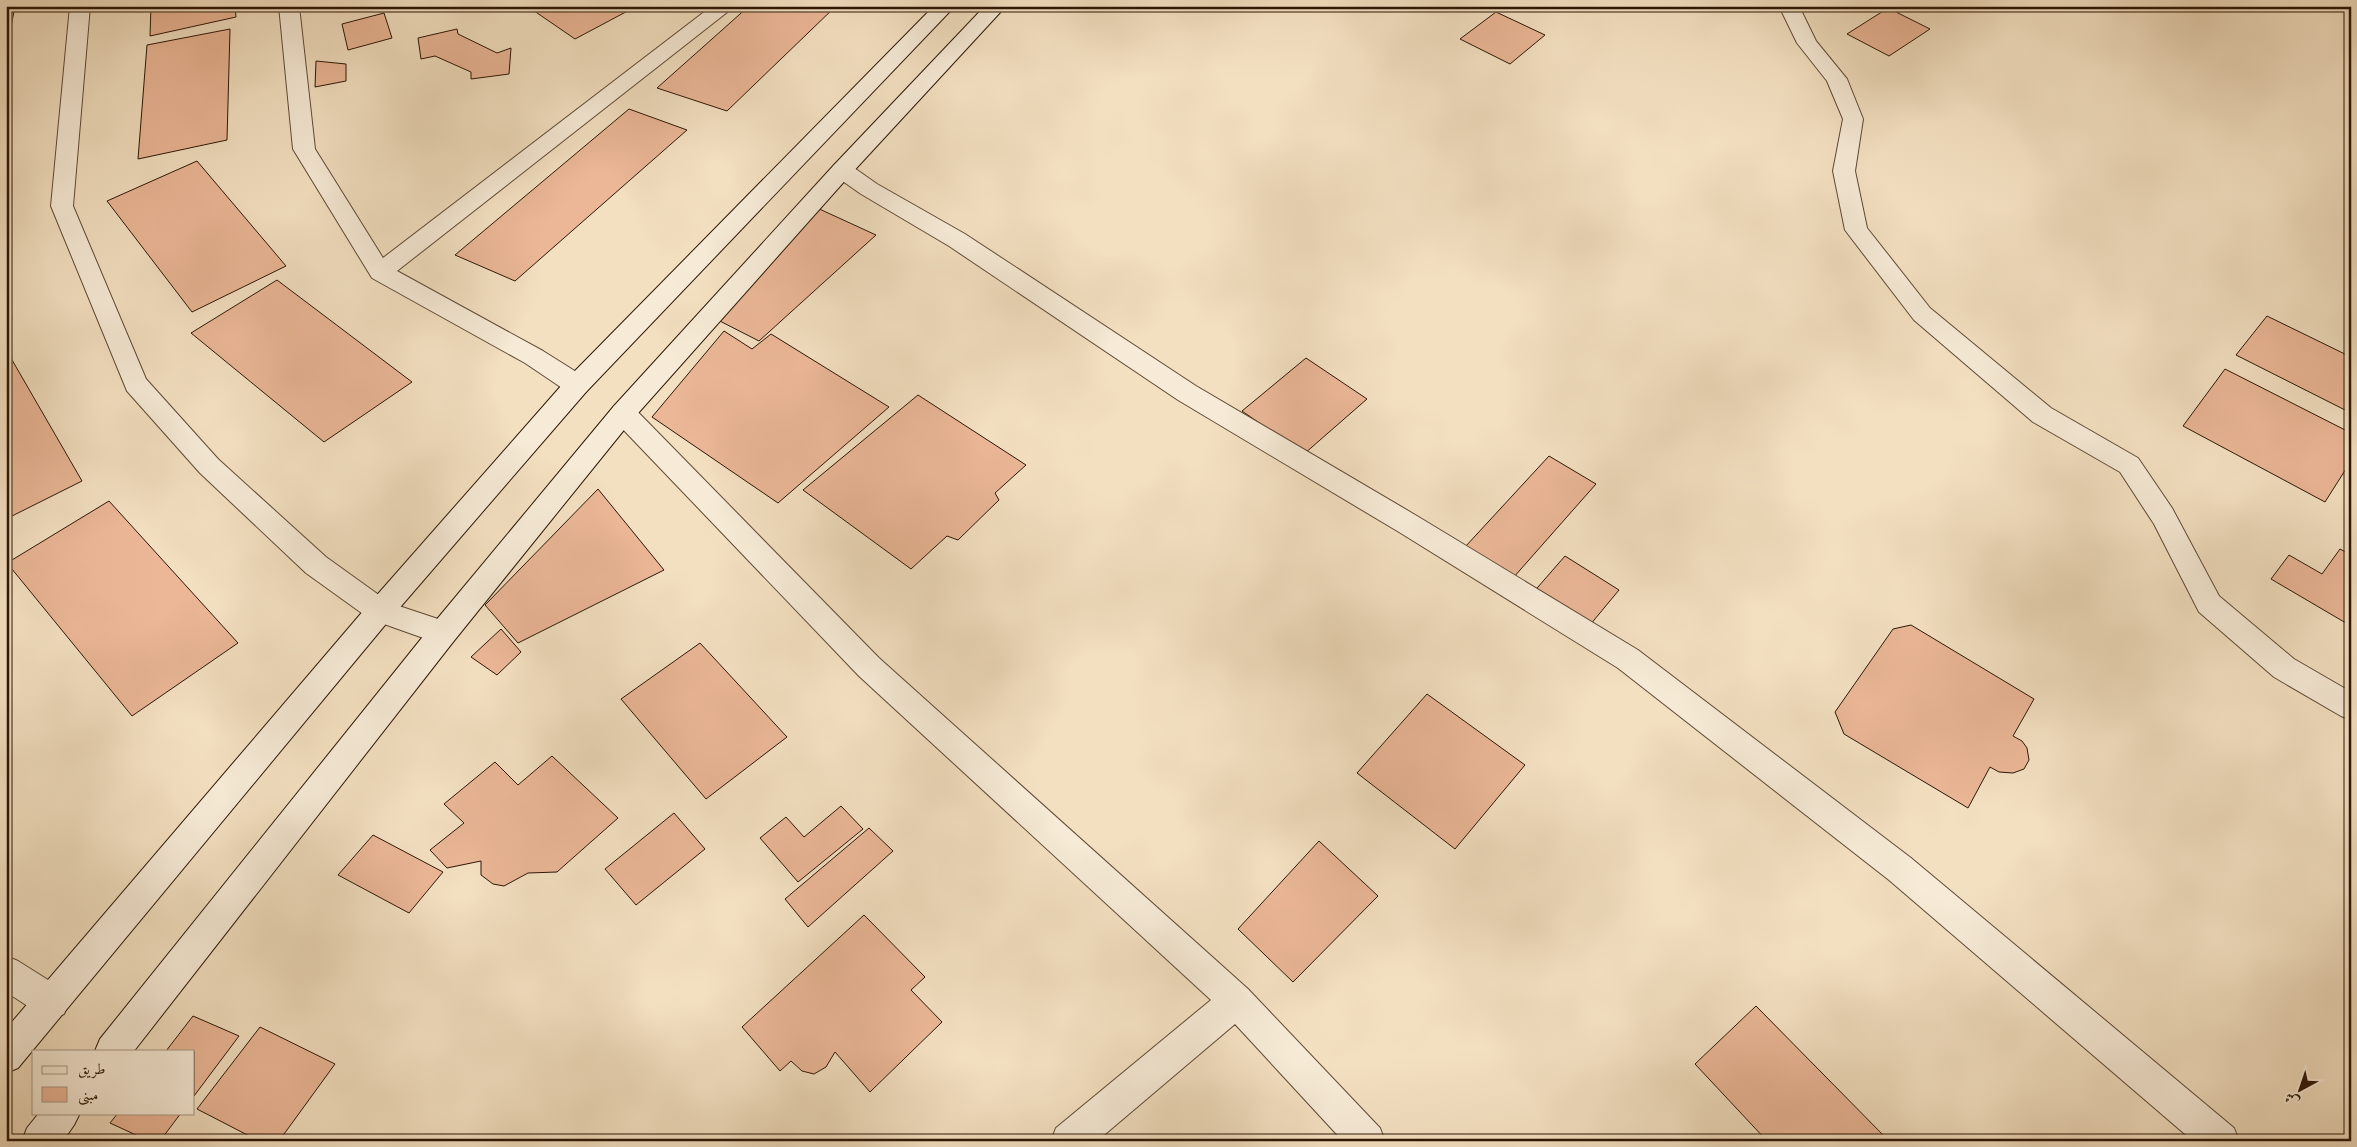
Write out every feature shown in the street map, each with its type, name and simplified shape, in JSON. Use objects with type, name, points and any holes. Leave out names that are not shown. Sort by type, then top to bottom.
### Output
[{"type":"street","points":[[80,6],[62,206],[136,384],[209,466],[316,565],[380,611],[443,632]]},
{"type":"street","points":[[289,6],[304,149],[380,272],[534,357],[577,385]]},
{"type":"street","points":[[380,272],[725,6]]},
{"type":"street","points":[[6,1056],[380,611],[577,385],[945,6]]},
{"type":"street","points":[[113,1050],[443,632],[623,413],[842,170],[996,6]]},
{"type":"street","points":[[1789,6],[1808,43],[1837,79],[1853,119],[1844,171],[1856,230],[1922,314],[2042,415],[2129,465],[2163,516],[2209,604],[2284,668],[2351,706]]},
{"type":"street","points":[[842,170],[869,189],[957,240],[1187,393],[1408,524],[1628,659],[1900,869],[2221,1141]]},
{"type":"street","points":[[623,413],[869,667],[1236,1001],[1367,1141]]},
{"type":"street","points":[[6,973],[52,1002]]},
{"type":"street","points":[[1069,1141],[1236,1001]]},
{"type":"street","points":[[40,1141],[61,1114]]},
{"type":"building","points":[[6,6],[15,6],[6,53]]},
{"type":"building","points":[[151,6],[235,6],[236,17],[150,36]]},
{"type":"building","points":[[527,6],[637,6],[575,39]]},
{"type":"building","points":[[749,6],[836,6],[727,111],[657,88]]},
{"type":"building","points":[[1888,8],[1930,29],[1889,56],[1847,34]]},
{"type":"building","points":[[1496,12],[1545,35],[1510,64],[1460,39]]},
{"type":"building","points":[[384,13],[392,38],[348,50],[342,24]]},
{"type":"building","points":[[230,29],[227,140],[138,159],[147,45]]},
{"type":"building","points":[[457,29],[458,34],[497,53],[511,48],[509,74],[471,79],[471,72],[435,56],[421,59],[418,38]]},
{"type":"building","points":[[316,61],[346,64],[346,81],[315,87]]},
{"type":"building","points":[[629,109],[687,130],[515,281],[455,255]]},
{"type":"building","points":[[197,161],[286,266],[192,312],[107,201]]},
{"type":"building","points":[[815,207],[876,235],[759,341],[712,317]]},
{"type":"building","points":[[277,280],[412,382],[324,442],[191,333]]},
{"type":"building","points":[[6,295],[12,318],[6,320]]},
{"type":"building","points":[[2267,316],[2351,357],[2351,413],[2236,355]]},
{"type":"building","points":[[724,331],[752,349],[771,334],[889,407],[778,503],[652,417]]},
{"type":"building","points":[[8,353],[82,481],[6,519],[6,354]]},
{"type":"building","points":[[1306,358],[1367,399],[1304,454],[1242,411]]},
{"type":"building","points":[[2225,369],[2351,433],[2351,461],[2325,502],[2183,426]]},
{"type":"building","points":[[918,395],[1026,465],[995,493],[999,500],[958,540],[947,536],[911,569],[803,490]]},
{"type":"building","points":[[1549,456],[1596,484],[1513,578],[1465,547]]},
{"type":"building","points":[[598,489],[664,570],[518,643],[485,605]]},
{"type":"building","points":[[109,501],[238,643],[132,716],[7,563]]},
{"type":"building","points":[[2340,549],[2351,555],[2351,626],[2271,579],[2289,555],[2322,574]]},
{"type":"building","points":[[1565,556],[1619,590],[1585,631],[1531,595]]},
{"type":"building","points":[[1911,625],[2034,699],[2013,736],[2022,741],[2027,748],[2029,760],[2024,769],[2013,773],[1999,772],[1990,767],[1968,808],[1844,734],[1835,712],[1893,629]]},
{"type":"building","points":[[501,629],[521,652],[497,675],[471,657]]},
{"type":"building","points":[[700,643],[787,737],[706,799],[621,699]]},
{"type":"building","points":[[1427,694],[1525,765],[1455,849],[1357,773]]},
{"type":"building","points":[[552,756],[618,818],[557,872],[528,873],[504,886],[493,884],[481,875],[481,861],[447,868],[430,850],[464,823],[444,804],[495,762],[518,785]]},
{"type":"building","points":[[841,806],[863,829],[798,882],[760,838],[786,817],[804,837]]},
{"type":"building","points":[[674,813],[705,849],[636,905],[605,869]]},
{"type":"building","points":[[869,828],[893,851],[808,927],[785,899]]},
{"type":"building","points":[[373,835],[443,872],[409,913],[338,875]]},
{"type":"building","points":[[1319,841],[1378,896],[1293,982],[1238,929]]},
{"type":"building","points":[[864,915],[925,977],[911,990],[942,1022],[870,1092],[835,1052],[826,1067],[814,1074],[802,1071],[791,1061],[780,1071],[742,1027]]},
{"type":"building","points":[[1756,1006],[1889,1141],[1767,1141],[1695,1064]]},
{"type":"building","points":[[193,1016],[239,1036],[195,1095],[195,1050],[167,1050]]},
{"type":"building","points":[[260,1027],[335,1064],[279,1141],[259,1141],[197,1109]]},
{"type":"building","points":[[117,1114],[180,1114],[160,1141],[149,1141],[110,1123]]}]
